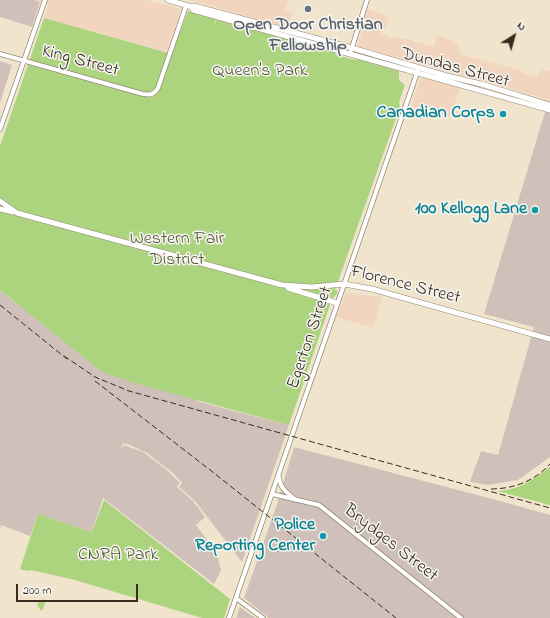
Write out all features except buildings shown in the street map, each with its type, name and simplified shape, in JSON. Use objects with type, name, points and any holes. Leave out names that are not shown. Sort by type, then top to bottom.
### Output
[{"type":"main road","name":"Dundas Street","points":[[168,0],[189,6],[193,10],[351,51],[550,110]]},
{"type":"main road","name":"Dundas Street","points":[[418,71],[516,94],[550,105]]},
{"type":"main road","points":[[501,96],[503,94],[512,97],[516,94]]},
{"type":"main road","name":"Florence Street","points":[[0,201],[17,213],[282,286],[312,287],[344,284],[374,290],[550,339]]},
{"type":"main road","points":[[0,209],[17,213]]},
{"type":"main road","points":[[282,286],[338,303]]},
{"type":"street","points":[[0,129],[45,0]]},
{"type":"street","points":[[351,51],[367,0]]},
{"type":"street","name":"King Street","points":[[0,54],[143,94],[153,94],[158,88],[189,6]]},
{"type":"street","name":"Egerton Street","points":[[229,618],[418,71]]},
{"type":"street","points":[[279,474],[281,484],[284,489],[297,501]]},
{"type":"street","name":"Brydges Street","points":[[272,494],[319,506],[462,618]]},
{"type":"street","points":[[236,598],[263,618]]},
{"type":"shaded area","points":[[0,0],[34,0],[40,2],[32,27],[0,17]]},
{"type":"shaded area","points":[[34,0],[148,0],[181,9],[167,52],[44,18],[48,4]]},
{"type":"shaded area","points":[[191,0],[288,0],[285,10],[292,12],[288,28]]},
{"type":"shaded area","points":[[367,9],[389,16],[385,30],[383,29],[381,34],[394,38],[395,36],[434,47],[437,35],[458,43],[460,54],[520,70],[524,73],[538,77],[541,69],[550,71],[550,100],[358,46]]},
{"type":"shaded area","points":[[0,61],[12,65],[0,103]]},
{"type":"shaded area","points":[[421,77],[460,86],[451,117],[442,115],[441,117],[411,107]]},
{"type":"shaded area","points":[[545,112],[550,113],[550,457],[518,480],[488,485],[470,482],[481,451],[498,455],[534,327],[484,314]]},
{"type":"shaded area","points":[[0,290],[17,304],[200,402],[289,425],[242,562],[195,501],[179,487],[182,483],[173,473],[147,453],[123,443],[121,448],[123,445],[143,452],[168,471],[180,483],[177,487],[193,501],[205,517],[196,525],[217,554],[221,570],[214,584],[103,498],[92,532],[38,514],[30,536],[1,525],[0,529]]},
{"type":"shaded area","points":[[346,293],[382,297],[373,328],[336,317]]},
{"type":"shaded area","points":[[294,447],[550,515],[550,618],[269,618],[244,598],[276,507]]},
{"type":"shaded area","points":[[240,607],[255,618],[236,618]]},
{"type":"green space","name":"Western Fair District","points":[[188,11],[216,19],[214,27],[217,19],[336,53],[335,55],[357,59],[399,71],[399,80],[405,85],[399,102],[400,107],[335,290],[337,290],[337,294],[332,299],[289,425],[134,383],[102,372],[0,290],[0,146],[44,18],[172,54]]},
{"type":"green space","points":[[550,467],[550,505],[497,491],[512,489],[525,484]]},
{"type":"green space","name":"CNRA Park","points":[[104,500],[230,599],[224,618],[202,618],[75,580],[20,569],[38,514],[92,532]]},
{"type":"green space","points":[[43,599],[46,601],[41,611],[37,604]]},
{"type":"railway","points":[[0,305],[67,359]]},
{"type":"railway","points":[[64,356],[95,377],[129,391],[550,508]]},
{"type":"railway","points":[[95,381],[214,473],[396,618]]},
{"type":"railway","points":[[491,489],[499,489],[523,483],[538,475],[550,464]]},
{"type":"place","name":"Open Door Christian Fellowship","points":[[308,9]]},
{"type":"place","name":"Canadian Corps","points":[[503,114]]},
{"type":"place","name":"100 Kellogg Lane","points":[[535,210]]},
{"type":"place","name":"Police Reporting Center","points":[[323,536]]},
{"type":"park label","name":"Queen's Park","points":[[260,72]]}]
